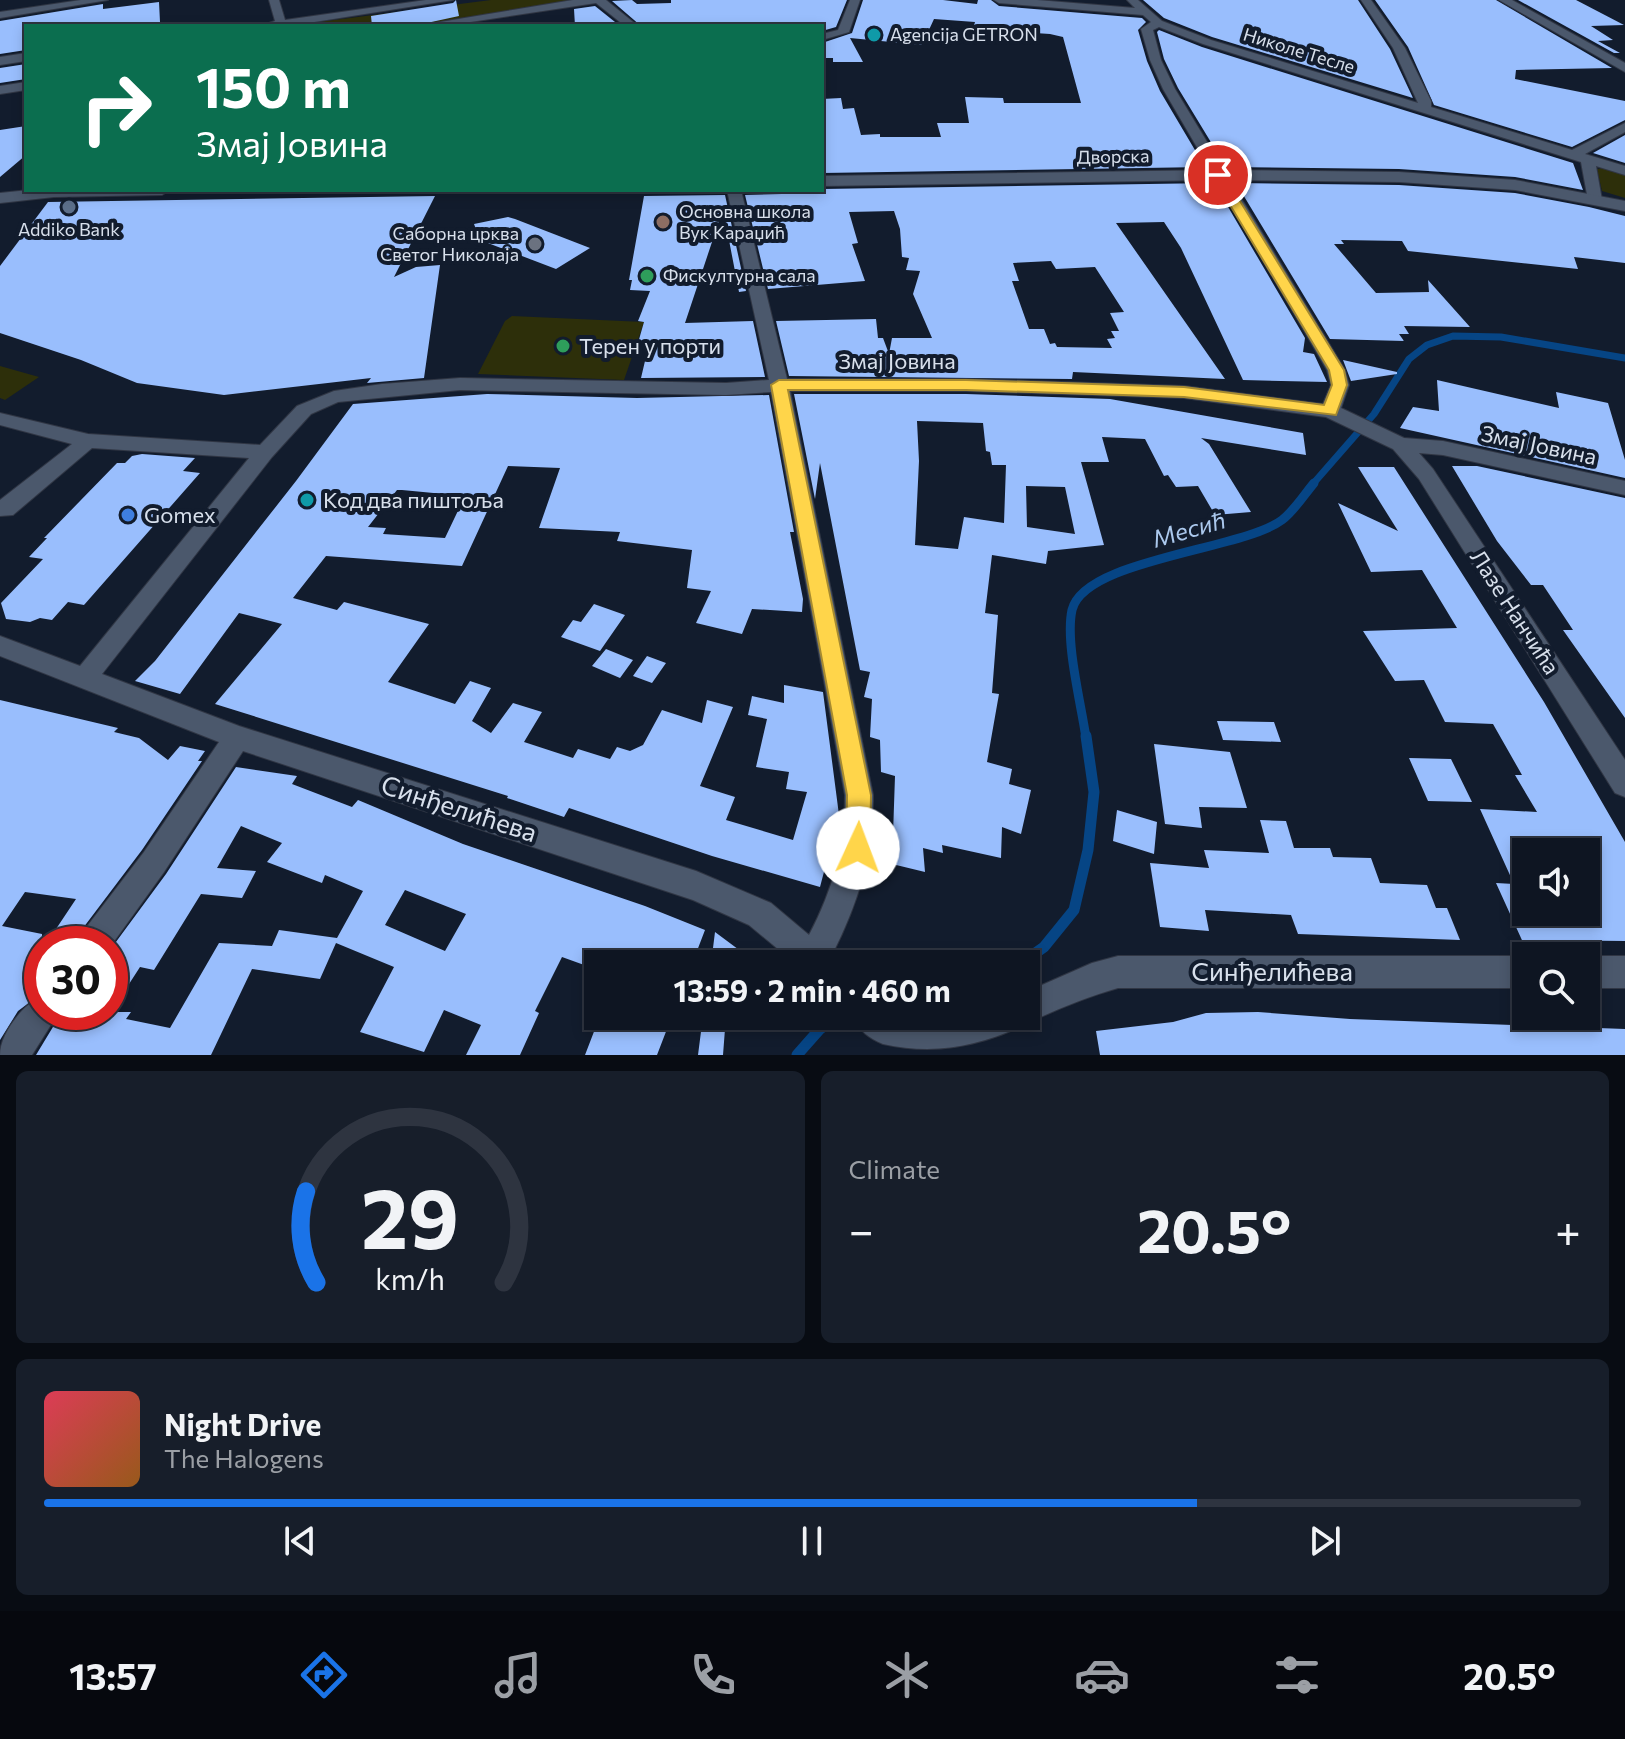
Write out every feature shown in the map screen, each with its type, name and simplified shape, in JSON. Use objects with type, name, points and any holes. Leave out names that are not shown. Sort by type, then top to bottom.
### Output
[{"type":"main road","name":"Дворска","points":[[824,181],[1218,175],[1444,179],[1515,185],[1625,206]]},
{"type":"main road","points":[[0,198],[24,192]]},
{"type":"street","points":[[0,15],[103,0]]},
{"type":"street","points":[[274,0],[281,24],[448,0]]},
{"type":"street","points":[[448,24],[596,0],[629,24]]},
{"type":"street","points":[[824,37],[843,32],[855,0]]},
{"type":"street","points":[[999,0],[1144,12]]},
{"type":"street","name":"Николе Тесле","points":[[1132,0],[1158,23],[1207,42],[1625,171]]},
{"type":"street","points":[[1366,0],[1399,48],[1425,101],[1424,108]]},
{"type":"street","points":[[1504,0],[1625,68]]},
{"type":"street","points":[[1158,23],[1147,29],[1150,48],[1218,175],[1336,370],[1340,385],[1338,415]]},
{"type":"street","points":[[0,61],[24,57]]},
{"type":"street","points":[[0,90],[24,86]]},
{"type":"street","points":[[1595,200],[1581,157],[1625,127]]},
{"type":"street","points":[[734,192],[779,385],[859,795],[859,836],[854,870],[848,892],[822,950]]},
{"type":"street","name":"Змај Јовина","points":[[265,452],[304,410],[334,397],[460,384],[726,389],[779,385],[966,385],[1184,392],[1338,415],[1391,439],[1625,488]]},
{"type":"street","points":[[0,419],[88,441],[265,452]]},
{"type":"street","name":"Лазе Нанчића","points":[[1391,439],[1426,474],[1625,784]]},
{"type":"street","points":[[0,508],[5,510],[88,441]]},
{"type":"street","points":[[84,679],[265,452]]},
{"type":"street","name":"Синђелићева","points":[[0,646],[237,737],[696,886],[760,914],[804,950]]},
{"type":"street","points":[[106,926],[154,862],[237,737]]},
{"type":"street","name":"Синђелићева","points":[[1040,1003],[1092,979],[1118,972],[1512,972]]},
{"type":"street","points":[[1600,972],[1625,972]]},
{"type":"street","points":[[11,1055],[30,1030]]},
{"type":"street","points":[[888,1030],[924,1048],[980,1030]]},
{"type":"green space","points":[[491,0],[587,0],[591,4],[462,24],[303,24]]},
{"type":"green space","points":[[1597,169],[1625,175],[1625,198],[1602,191]]},
{"type":"green space","name":"Терен у порти","points":[[512,316],[644,322],[624,380],[478,374],[505,321]]},
{"type":"green space","points":[[0,366],[39,377],[5,400],[0,398]]},
{"type":"building","points":[[456,0],[459,16],[422,24],[372,24],[371,16]]},
{"type":"building","points":[[632,0],[637,4],[671,3],[671,0],[847,0],[836,27],[824,30],[824,24],[639,24],[612,1]]},
{"type":"building","points":[[863,0],[943,0],[977,4],[978,0],[991,0],[999,6],[1142,18],[1146,22],[1138,30],[1147,61],[1160,91],[1205,167],[824,173],[824,99],[841,98],[843,109],[854,108],[861,135],[880,134],[880,137],[941,137],[937,123],[969,123],[965,97],[1003,98],[1004,103],[1081,103],[1063,37],[973,29],[975,22],[934,19],[922,45],[850,38],[863,62],[833,62],[833,58],[824,58],[824,42],[852,33]]},
{"type":"building","points":[[1143,0],[1358,0],[1390,49],[1413,98],[1212,37],[1164,18]]},
{"type":"building","points":[[1375,0],[1496,0],[1612,68],[1516,70],[1515,79],[1625,101],[1625,120],[1572,147],[1434,105],[1408,47]]},
{"type":"building","points":[[1518,0],[1576,0],[1624,25],[1591,26],[1613,40],[1598,41],[1620,53],[1614,53]]},
{"type":"building","points":[[159,2],[160,22],[24,24],[24,50],[0,54],[0,21],[103,4],[103,9]]},
{"type":"building","points":[[595,6],[618,24],[575,24],[574,9]]},
{"type":"building","points":[[1159,30],[1202,47],[1573,163],[1583,190],[1515,177],[1399,169],[1226,167],[1178,88],[1164,59]]},
{"type":"building","points":[[24,64],[24,79],[0,83],[0,68]]},
{"type":"building","points":[[24,126],[24,157],[0,177],[0,130]]},
{"type":"building","points":[[1625,135],[1625,163],[1593,153]]},
{"type":"building","points":[[1214,183],[1305,338],[1303,352],[1314,354],[1327,382],[1243,380],[1181,248],[1164,222],[1116,223],[1225,379],[1073,372],[1072,379],[789,376],[776,321],[876,319],[878,338],[883,338],[889,354],[892,338],[932,338],[913,294],[920,271],[906,270],[909,258],[902,257],[900,229],[894,211],[849,212],[858,243],[852,244],[865,281],[768,289],[745,195],[822,193],[824,189]],"holes":[[[1051,261],[1056,269],[1095,267],[1124,312],[1110,313],[1119,331],[1111,331],[1115,338],[1107,339],[1112,348],[1057,347],[1055,343],[1050,344],[1044,329],[1029,329],[1012,281],[1019,281],[1013,263]]]},
{"type":"building","points":[[1236,183],[1399,185],[1515,193],[1589,207],[1625,216],[1625,263],[1574,257],[1578,269],[1408,251],[1402,241],[1341,240],[1344,244],[1334,244],[1376,293],[1429,292],[1428,280],[1470,327],[1404,326],[1409,334],[1399,334],[1404,341],[1330,339]]},
{"type":"building","points":[[725,195],[746,291],[739,292],[723,209],[685,323],[753,321],[765,377],[641,378],[649,344],[638,343],[644,322],[638,321],[650,291],[630,290],[632,280],[629,280],[644,196]]},
{"type":"building","points":[[435,196],[394,277],[416,267],[440,265],[424,378],[367,383],[371,378],[224,395],[137,383],[81,360],[0,333],[0,266],[48,202]]},
{"type":"building","name":"Саборна црква Светог Николаја","points":[[508,217],[590,248],[556,269],[480,240],[474,224]]},
{"type":"building","points":[[1343,360],[1397,372],[1397,374],[1351,381]]},
{"type":"building","points":[[1437,380],[1559,408],[1556,392],[1608,403],[1625,460],[1625,478],[1400,428],[1413,407],[1439,411]]},
{"type":"building","points":[[487,394],[637,398],[769,395],[794,532],[790,532],[803,599],[802,612],[752,609],[742,634],[696,623],[711,591],[687,588],[692,550],[617,541],[620,532],[539,528],[560,468],[508,466],[462,566],[326,556],[293,598],[337,610],[344,602],[429,624],[388,682],[455,704],[470,681],[491,688],[472,721],[491,733],[513,703],[542,712],[524,742],[573,758],[578,749],[610,759],[617,747],[630,751],[643,745],[662,710],[702,723],[707,700],[733,707],[700,786],[735,797],[726,820],[793,840],[807,792],[786,789],[789,772],[756,767],[767,719],[748,715],[752,696],[784,703],[784,685],[823,692],[839,815],[820,887],[712,856],[569,808],[564,817],[508,796],[215,704],[282,624],[239,613],[180,694],[135,681],[155,661],[353,404]],"holes":[[[397,490],[465,496],[445,538],[383,534],[386,528],[368,527]]]},
{"type":"building","points":[[794,394],[966,394],[1110,399],[1303,433],[1306,455],[1201,438],[1209,444],[1251,512],[1215,515],[1198,486],[1176,487],[1168,475],[1164,476],[1145,439],[1102,437],[1109,462],[1081,462],[1104,545],[1048,551],[1046,564],[992,555],[985,613],[998,615],[992,693],[999,694],[987,762],[1012,769],[1009,784],[1031,790],[1021,834],[1002,827],[1001,858],[942,845],[943,853],[923,848],[925,872],[892,864],[895,776],[881,772],[880,740],[870,737],[872,699],[864,697],[870,672],[860,670],[820,463],[815,499]],"holes":[[[917,421],[983,423],[986,451],[990,452],[992,465],[1006,465],[1004,523],[964,517],[958,549],[915,545],[919,461]],[[1026,486],[1065,487],[1075,534],[1027,527]]]},
{"type":"building","points":[[132,456],[195,458],[183,471],[200,473],[84,605],[68,602],[52,620],[40,618],[30,622],[6,619],[1,603],[43,559],[29,557],[47,538],[44,538],[117,463],[125,463]]},
{"type":"building","points":[[1452,466],[1477,466],[1625,498],[1625,718],[1563,630],[1573,630],[1543,585],[1531,585],[1497,541]]},
{"type":"building","points":[[1358,467],[1394,467],[1544,702],[1625,842],[1625,941],[1523,942],[1516,926],[1600,926],[1600,838],[1512,838],[1512,880],[1480,809],[1537,812],[1515,775],[1522,775],[1493,724],[1445,722],[1424,680],[1395,681],[1363,631],[1457,628],[1422,570],[1371,572],[1338,503],[1398,531]]},
{"type":"building","points":[[594,604],[625,615],[600,651],[561,637],[573,620],[581,622]]},
{"type":"building","points":[[606,649],[633,660],[620,678],[592,666]]},
{"type":"building","points":[[647,656],[666,663],[652,683],[633,676]]},
{"type":"building","points":[[0,700],[118,728],[114,732],[139,738],[168,760],[180,746],[205,751],[198,761],[202,761],[142,850],[85,926],[58,926],[76,899],[25,892],[2,926],[24,930],[24,1006],[0,1040]]},
{"type":"building","points":[[1217,721],[1274,722],[1281,742],[1223,740]]},
{"type":"building","points":[[1154,744],[1230,752],[1247,808],[1199,807],[1202,828],[1165,824]]},
{"type":"building","points":[[1409,758],[1451,759],[1472,802],[1428,801]]},
{"type":"building","points":[[236,767],[297,776],[292,784],[352,807],[358,800],[463,844],[645,906],[705,930],[697,950],[584,950],[584,965],[562,957],[535,1011],[539,1013],[520,1055],[466,1055],[481,1025],[444,1010],[424,1052],[360,1032],[394,967],[336,943],[320,979],[252,969],[211,1055],[36,1055],[51,1030],[128,1030],[128,1019],[170,1028],[219,943],[272,946],[279,930],[337,938],[363,891],[325,875],[322,883],[267,862],[282,843],[241,826],[217,868],[256,871],[242,898],[201,894],[154,970],[140,967],[128,986],[128,926]],"holes":[[[405,890],[466,914],[445,951],[385,925]]]},
{"type":"building","points":[[1117,810],[1157,822],[1154,854],[1113,841]]},
{"type":"building","points":[[1260,820],[1286,821],[1294,848],[1330,848],[1333,857],[1371,858],[1380,883],[1427,885],[1436,908],[1447,908],[1460,940],[1298,934],[1291,915],[1205,910],[1209,931],[1160,927],[1150,863],[1209,868],[1204,850],[1269,853]]},
{"type":"building","points":[[1496,883],[1512,884],[1512,918]]},
{"type":"building","points":[[715,932],[739,950],[713,950]]},
{"type":"building","points":[[1258,1012],[1512,1025],[1512,1030],[1625,1029],[1625,1055],[1100,1055],[1096,1031],[1173,1022],[1206,1013]]},
{"type":"building","points":[[595,1030],[667,1030],[657,1055],[585,1055]]},
{"type":"building","points":[[701,1030],[725,1030],[723,1055],[698,1055]]},
{"type":"waterway","name":"Месић","points":[[1312,485],[1374,414],[1409,359],[1427,345],[1453,336],[1501,337],[1625,358]]},
{"type":"waterway","name":"Месић","points":[[1086,738],[1074,673],[1070,623],[1072,610],[1083,593],[1104,579],[1133,567],[1262,530],[1282,520],[1314,483]]},
{"type":"waterway","name":"Месић","points":[[1040,950],[1074,910],[1088,850],[1094,792],[1086,736]]},
{"type":"waterway","name":"Месић","points":[[797,1055],[819,1030]]},
{"type":"place","name":"Agencija GETRON","points":[[874,35]]},
{"type":"place","name":"Addiko Bank","points":[[69,207]]},
{"type":"place","name":"Основна школа Вук Караџић","points":[[663,222]]},
{"type":"place","name":"Саборна црква Светог Николаја","points":[[535,244]]},
{"type":"place","name":"Фискултурна сала","points":[[647,276]]},
{"type":"place","name":"Терен у порти","points":[[563,346]]},
{"type":"place","name":"Код два пиштоља","points":[[307,500]]},
{"type":"place","name":"Gomex","points":[[128,515]]},
{"type":"route","points":[[858,848],[859,795],[779,385],[966,385],[1184,392],[1330,411],[1340,385],[1336,370],[1230,200],[1218,175]]}]
